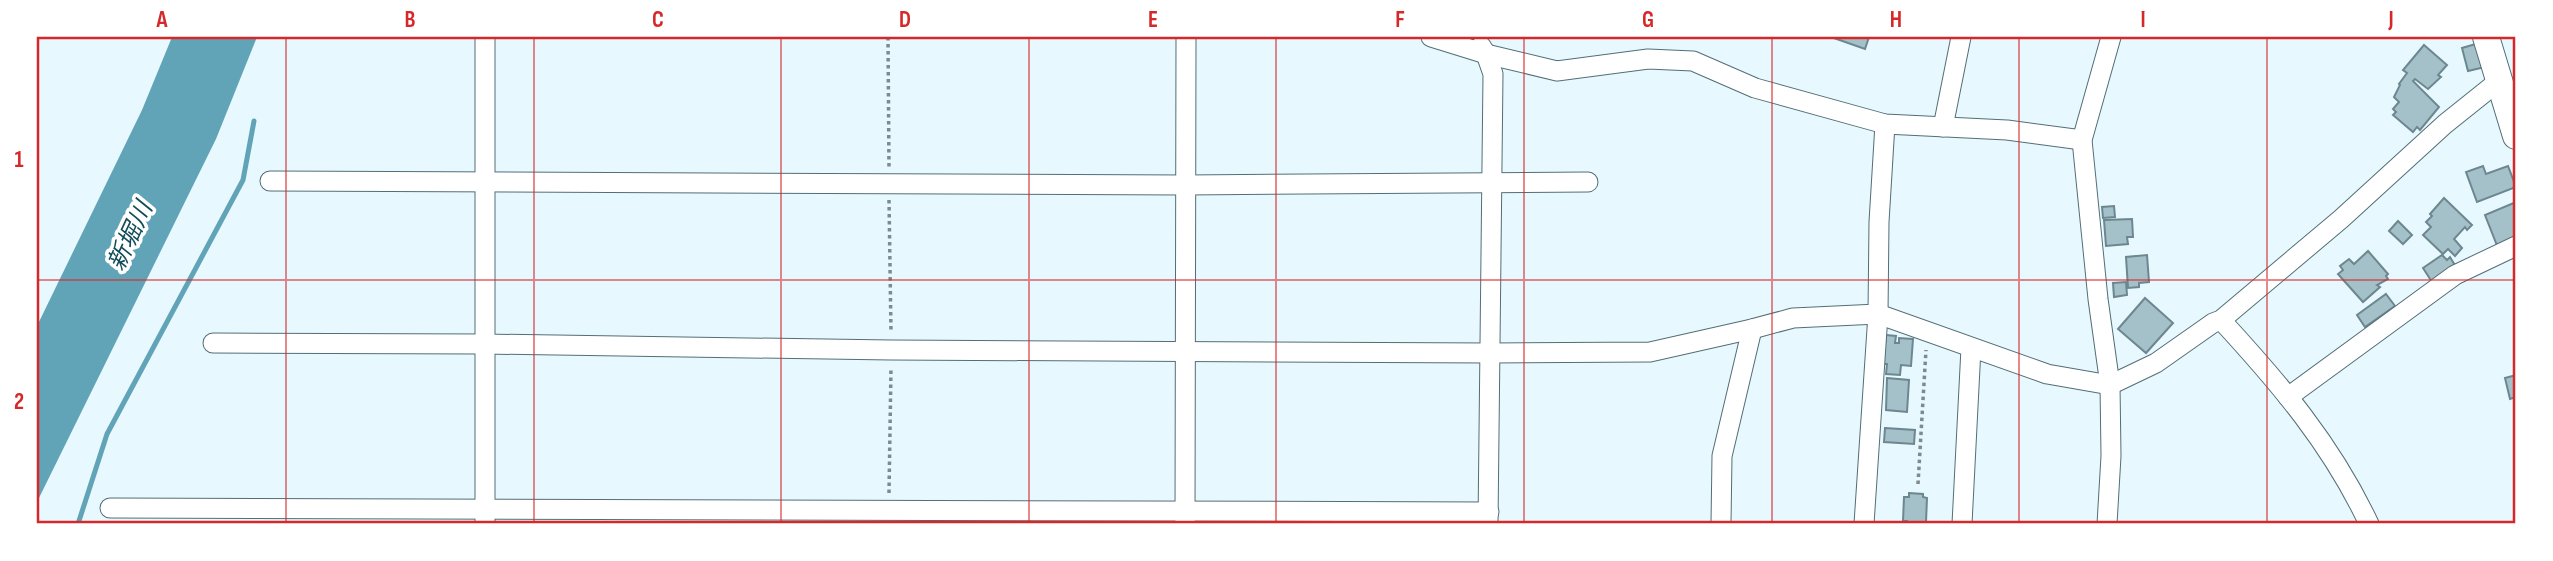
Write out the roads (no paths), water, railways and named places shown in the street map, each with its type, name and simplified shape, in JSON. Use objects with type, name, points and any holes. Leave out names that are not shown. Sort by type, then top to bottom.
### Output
[{"type":"main road","points":[[2486,37],[2516,136]]},
{"type":"street","points":[[484,516],[485,37]]},
{"type":"street","points":[[1185,518],[1186,37]]},
{"type":"street","points":[[1431,37],[1557,71],[1648,59],[1693,61],[1755,88],[1885,124],[2007,130],[2082,140]]},
{"type":"street","points":[[110,508],[484,516],[888,509],[1185,518],[1488,518],[1492,353],[1493,74],[1486,54],[1475,37]]},
{"type":"street","points":[[1942,127],[1961,37]]},
{"type":"street","points":[[2107,524],[2111,456],[2110,385],[2098,299],[2082,140],[2111,37]]},
{"type":"street","points":[[213,343],[1186,352],[1650,352],[1793,318],[1878,314],[2047,374],[2110,385],[2156,363],[2221,320],[2341,219],[2445,124],[2500,80]]},
{"type":"street","points":[[1864,524],[1878,314],[1879,222],[1885,124]]},
{"type":"street","points":[[270,181],[1186,185],[1588,182]]},
{"type":"street","points":[[2288,397],[2455,275],[2516,246]]},
{"type":"street","points":[[2221,320],[2288,397],[2350,484],[2369,524]]},
{"type":"street","points":[[1721,524],[1722,456],[1752,329]]},
{"type":"street","points":[[1962,524],[1971,348]]},
{"type":"water","name":"新堀川","points":[[172,37],[257,37],[216,139],[37,502],[37,326],[142,110]]},
{"type":"waterway","points":[[78,524],[107,434],[243,180],[254,121]]}]
